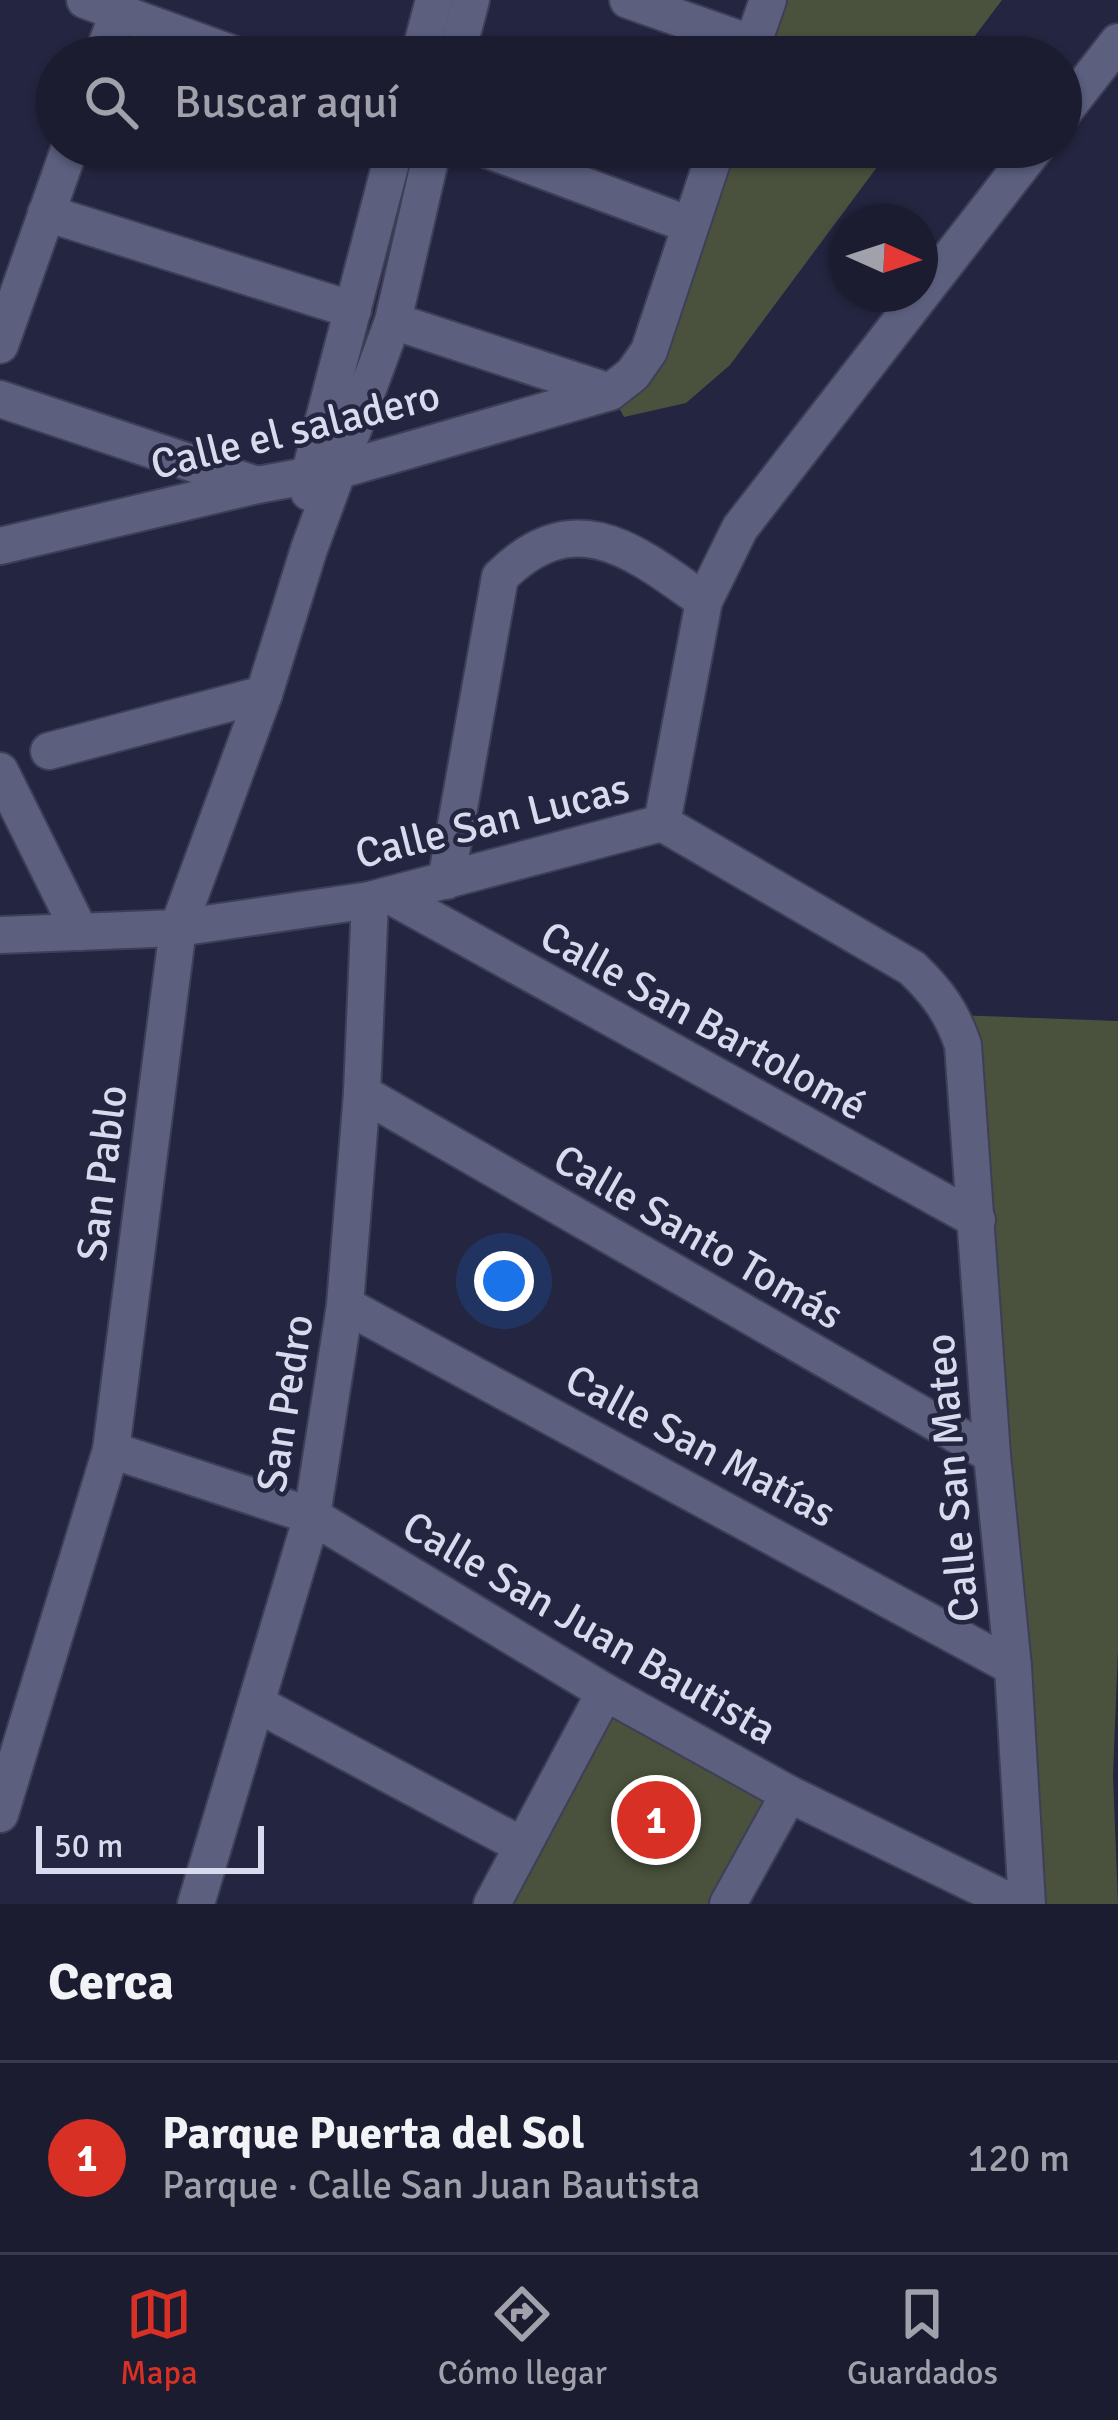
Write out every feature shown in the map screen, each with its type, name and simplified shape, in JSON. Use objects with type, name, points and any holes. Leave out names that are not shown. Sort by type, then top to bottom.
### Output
[{"type":"street","points":[[425,36],[434,0]]},
{"type":"street","points":[[462,36],[471,0]]},
{"type":"street","points":[[628,0],[715,36]]},
{"type":"street","points":[[756,36],[768,0]]},
{"type":"street","points":[[102,36],[102,5],[185,36]]},
{"type":"street","points":[[1082,89],[1118,42]]},
{"type":"street","points":[[0,345],[62,168]]},
{"type":"street","points":[[325,473],[353,310],[390,168]]},
{"type":"street","points":[[325,473],[393,320],[428,168]]},
{"type":"street","points":[[537,168],[690,225]]},
{"type":"street","points":[[393,320],[610,392],[633,374],[649,352],[710,168]]},
{"type":"street","points":[[662,823],[704,601],[740,528],[1020,168]]},
{"type":"street","points":[[46,213],[353,310]]},
{"type":"street","name":"Calle el saladero","points":[[0,546],[325,473],[610,392]]},
{"type":"street","points":[[0,399],[257,485]]},
{"type":"street","name":"San Pablo","points":[[0,1814],[110,1450],[178,928],[264,694],[309,549],[325,473]]},
{"type":"street","points":[[446,880],[500,577],[521,556],[547,543],[578,538],[607,541],[637,553],[704,601]]},
{"type":"street","points":[[49,752],[264,694]]},
{"type":"street","points":[[0,771],[80,932]]},
{"type":"street","name":"Calle San Lucas","points":[[0,935],[178,928],[380,898],[662,823],[912,968],[937,991],[953,1016],[963,1046]]},
{"type":"street","name":"San Pedro","points":[[204,1901],[312,1516],[346,1305],[380,898]]},
{"type":"street","name":"Calle San Bartolomé","points":[[380,898],[977,1220]]},
{"type":"street","name":"Calle San Mateo","points":[[963,1046],[1027,1904]]},
{"type":"street","name":"Calle Santo Tomás","points":[[362,1093],[992,1455]]},
{"type":"street","name":"Calle San Matías","points":[[346,1305],[1012,1667]]},
{"type":"street","name":"Calle San Juan Bautista","points":[[110,1450],[312,1516],[605,1692],[789,1794],[1016,1904]]},
{"type":"street","points":[[492,1904],[605,1692]]},
{"type":"street","points":[[257,1704],[523,1846]]},
{"type":"street","points":[[728,1904],[789,1794]]},
{"type":"green space","points":[[768,0],[1002,0],[975,36],[755,36]]},
{"type":"green space","points":[[709,168],[876,168],[850,204],[830,204],[830,230],[730,365],[686,403],[624,417],[610,392],[633,374]]},
{"type":"green space","points":[[953,1015],[1118,1021],[1118,1649],[1113,1775],[1118,1904],[1027,1904]]},
{"type":"green space","points":[[605,1692],[789,1794],[728,1904],[492,1904]]},
{"type":"place","name":"Parque Puerta del Sol","points":[[656,1820]]}]
